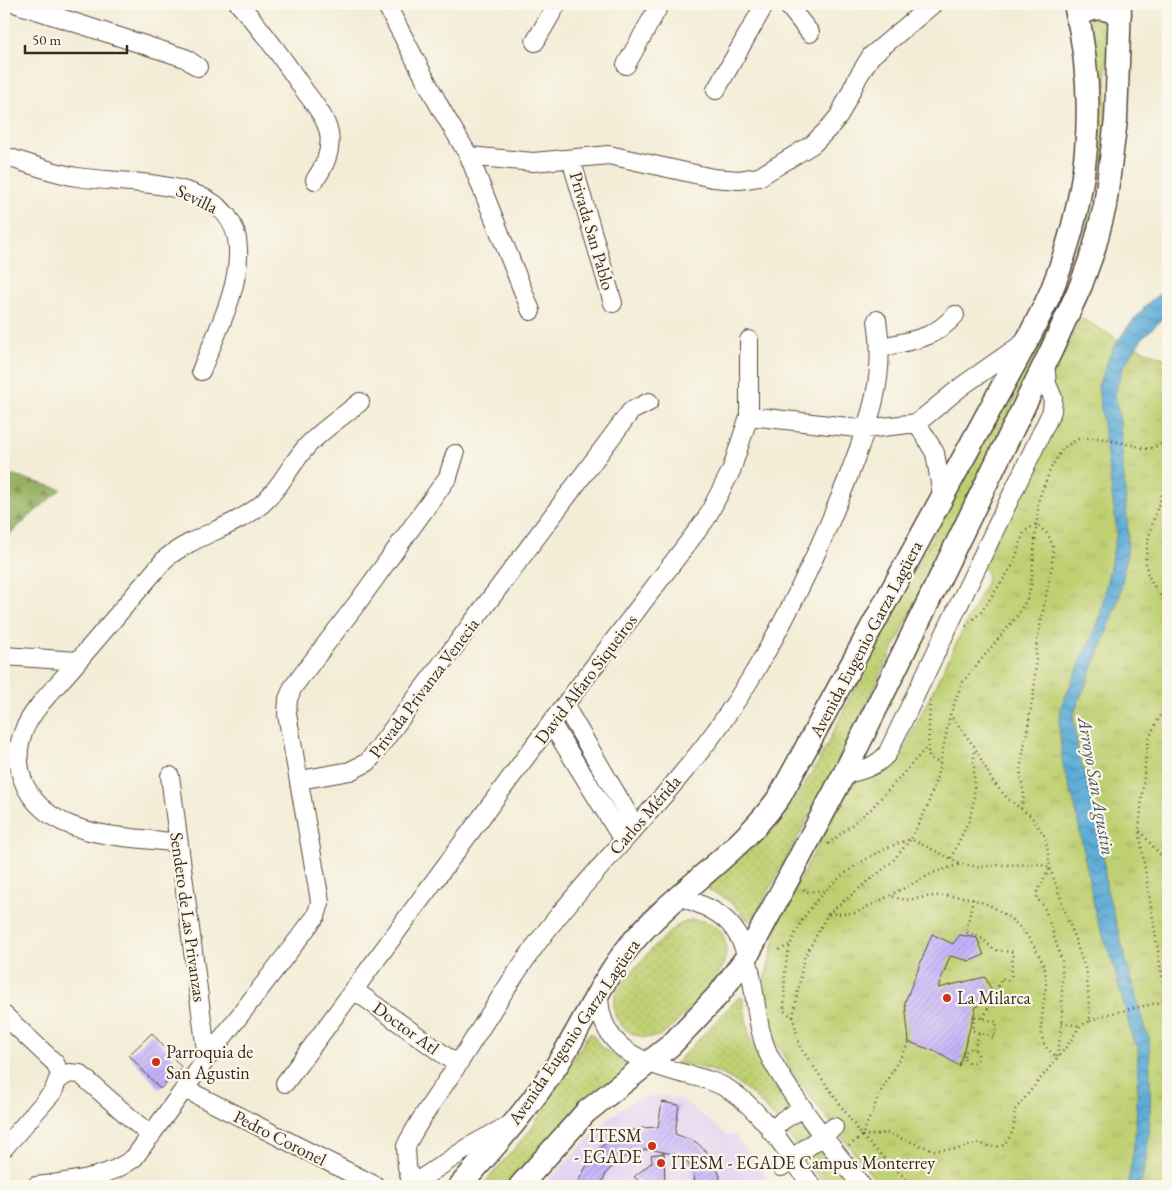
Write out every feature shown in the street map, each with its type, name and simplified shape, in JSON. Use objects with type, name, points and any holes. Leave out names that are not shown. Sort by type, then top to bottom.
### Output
[{"type":"main road","points":[[1075,8],[1120,9]]},
{"type":"main road","name":"Avenida Eugenio Garza Lagüera","points":[[460,1186],[516,1122],[556,1066],[615,966],[633,942],[658,916],[756,828],[780,796],[1027,341],[1052,290],[1073,226],[1087,156],[1088,96],[1075,8]]},
{"type":"main road","name":"Avenida Eugenio Garza Lagüera","points":[[520,1186],[586,1112],[671,1045],[701,1014],[746,958],[844,774],[1081,286],[1094,249],[1105,206],[1116,120],[1120,9]]},
{"type":"street","points":[[17,4],[185,58],[198,67]]},
{"type":"street","points":[[239,4],[269,38],[317,108],[329,132],[329,153],[325,166],[315,180]]},
{"type":"street","points":[[386,4],[441,109],[469,156],[531,311]]},
{"type":"street","points":[[535,42],[557,4]]},
{"type":"street","points":[[626,65],[660,4]]},
{"type":"street","points":[[716,90],[765,4]]},
{"type":"street","points":[[787,4],[810,34]]},
{"type":"street","points":[[469,156],[533,162],[609,155],[631,158],[713,178],[739,180],[759,177],[772,171],[813,144],[839,116],[858,76],[871,56],[933,4]]},
{"type":"street","name":"Sevilla","points":[[4,156],[76,176],[171,185],[199,196],[221,208],[231,221],[238,247],[237,270],[230,300],[201,371]]},
{"type":"street","name":"Privada San Pablo","points":[[571,158],[613,303]]},
{"type":"street","points":[[882,347],[927,337],[944,327],[955,315]]},
{"type":"street","name":"Carlos Mérida","points":[[411,1185],[407,1167],[406,1146],[539,940],[697,754],[722,722],[768,649],[818,550],[866,429],[879,384],[882,347],[877,320]]},
{"type":"street","name":"David Alfaro Siqueiros","points":[[285,1083],[551,723],[706,520],[731,471],[749,416],[749,340]]},
{"type":"street","points":[[749,416],[866,429],[916,423],[962,386],[1027,341]]},
{"type":"street","points":[[844,774],[856,772],[875,764],[888,754],[1052,412],[1053,398],[1047,384],[1045,362]]},
{"type":"street","points":[[178,843],[84,830],[59,821],[34,799],[25,785],[19,768],[11,754],[33,716],[78,660],[165,559],[178,548],[246,515],[261,504],[280,485],[307,446],[360,402]]},
{"type":"street","name":"Privada Privanza Venecia","points":[[300,780],[350,771],[368,762],[631,411],[649,402]]},
{"type":"street","points":[[916,423],[935,452],[942,495]]},
{"type":"street","points":[[36,1186],[101,1176],[120,1169],[134,1158],[207,1058],[310,926],[319,910],[318,883],[287,714],[290,694],[448,477],[455,454]]},
{"type":"street","points":[[4,656],[78,660]]},
{"type":"street","points":[[565,706],[635,826]]},
{"type":"street","points":[[551,723],[623,840]]},
{"type":"street","name":"Sendero de Las Privanzas","points":[[170,776],[207,1058]]},
{"type":"street","points":[[681,896],[705,907],[729,923],[737,935],[746,958],[764,1043],[770,1058],[803,1108],[828,1131],[862,1186]]},
{"type":"street","name":"Doctor Atl","points":[[354,990],[458,1065]]},
{"type":"street","points":[[599,994],[599,1011],[608,1035],[628,1052],[650,1062],[703,1078],[730,1091],[754,1111],[771,1132],[786,1163],[812,1186]]},
{"type":"street","points":[[4,1015],[55,1063],[60,1079]]},
{"type":"street","points":[[4,1148],[53,1092],[60,1079],[69,1073],[80,1074],[151,1136]]},
{"type":"street","name":"Pedro Coronel","points":[[185,1089],[376,1186]]},
{"type":"street","points":[[771,1132],[783,1120],[803,1108]]},
{"type":"street","points":[[411,1185],[472,1145],[516,1122]]},
{"type":"street","points":[[786,1163],[828,1131]]},
{"type":"path","points":[[913,1186],[862,1136],[800,1047],[793,1017],[804,958],[828,914],[892,862],[911,839],[927,807],[940,763],[950,716],[962,683],[1017,616],[1027,599],[1031,585],[1039,498],[1052,466],[1063,448],[1080,438],[1100,438],[1149,449],[1168,441]]},
{"type":"path","points":[[1168,476],[1148,546],[1146,563],[1148,575],[1168,608]]},
{"type":"path","points":[[948,629],[964,628],[981,612],[1013,565],[1024,532],[1036,524]]},
{"type":"path","points":[[1021,808],[1024,796],[1020,770],[1034,692],[1037,641],[1052,566],[1053,547],[1048,534],[1036,524]]},
{"type":"path","points":[[922,683],[931,694],[927,747],[930,759],[940,763]]},
{"type":"path","points":[[1168,692],[1165,705],[1150,736],[1146,754],[1139,830],[1168,1015]]},
{"type":"path","points":[[950,716],[974,746],[993,782],[1008,799],[1031,816],[1046,838],[1050,868],[1087,974],[1090,1020]]},
{"type":"path","points":[[951,858],[970,818],[974,799],[974,746]]},
{"type":"path","points":[[825,847],[871,809],[927,747]]},
{"type":"path","points":[[1139,830],[1168,864]]},
{"type":"path","points":[[793,1017],[784,1011],[787,958],[791,944],[804,920],[825,890],[854,866],[891,845],[911,839],[962,864],[979,867],[998,864],[1038,864],[1050,868]]},
{"type":"path","points":[[828,914],[856,913],[932,873],[962,864]]},
{"type":"path","points":[[1050,868],[1037,892],[1038,899],[1044,906],[1062,961],[1062,1023],[1057,1057]]},
{"type":"path","points":[[808,881],[804,890],[806,892],[825,890]]},
{"type":"path","points":[[890,895],[901,900],[910,901],[932,896],[973,899],[1006,914],[1024,931],[1046,971],[1042,1034],[1045,1046],[1057,1057]]},
{"type":"path","points":[[973,899],[966,932],[982,939],[994,950],[1013,952],[1011,982],[1002,978],[983,1019]]},
{"type":"path","points":[[779,950],[791,944]]},
{"type":"path","points":[[862,1136],[886,1133],[933,1150],[958,1149],[979,1143],[991,1147],[1002,1146],[1011,1137],[1015,1123],[1014,1110],[1080,1026],[1104,1015],[1150,1003],[1166,1001]]},
{"type":"path","points":[[975,1017],[983,1019],[997,1022],[994,1038],[972,1030],[975,1017]]},
{"type":"path","points":[[1062,1023],[1080,1026]]},
{"type":"path","points":[[974,1049],[979,1034]]},
{"type":"path","points":[[849,1146],[862,1136],[879,1095],[909,1042]]},
{"type":"path","points":[[969,1049],[974,1049],[978,1055],[978,1060],[974,1063],[966,1062],[964,1053],[969,1049]]},
{"type":"shaded area","name":"ITESM - EGADE Campus Monterrey","points":[[662,1095],[683,1100],[728,1136],[734,1134],[774,1186],[543,1186],[610,1117],[634,1100]]},
{"type":"green space","points":[[1106,17],[1105,158],[1077,274],[834,770],[754,918],[748,921],[736,907],[726,899],[710,891],[708,886],[779,824],[819,761],[898,599],[1010,397],[1057,303],[1070,272],[1086,222],[1097,157],[1099,95],[1095,51],[1089,18]]},
{"type":"green space","points":[[1081,318],[1121,341],[1168,360],[1168,1186],[880,1186],[793,1074],[775,1040],[766,1008],[765,980],[780,917],[851,782],[900,757],[986,583],[987,573],[983,566],[1047,431],[1050,377]]},
{"type":"green space","points":[[4,473],[61,489],[4,539]]},
{"type":"green space","points":[[691,920],[708,922],[721,932],[726,945],[725,958],[720,971],[712,985],[670,1029],[660,1035],[650,1037],[639,1036],[629,1032],[621,1025],[616,1016],[614,1006],[616,994],[635,968],[663,938],[679,925]]},
{"type":"green space","points":[[739,997],[743,998],[747,1027],[752,1043],[771,1080],[796,1117],[851,1186],[825,1186],[790,1137],[763,1105],[731,1079],[714,1071],[676,1063]]},
{"type":"green space","points":[[591,1033],[602,1048],[630,1066],[510,1186],[482,1186],[532,1128]]},
{"type":"water","points":[[1168,288],[1168,314],[1143,337],[1124,366],[1117,386],[1115,397],[1120,422],[1128,534],[1127,554],[1120,595],[1110,625],[1073,716],[1078,750],[1102,839],[1106,886],[1145,1030],[1149,1037],[1150,1112],[1147,1150],[1140,1186],[1127,1186],[1135,1134],[1138,1047],[1133,1040],[1114,967],[1096,916],[1075,806],[1063,766],[1059,724],[1062,704],[1099,621],[1117,532],[1098,386],[1112,350],[1126,329],[1150,301]]},
{"type":"building","name":"La Milarca","points":[[932,934],[953,944],[960,935],[977,938],[984,955],[970,961],[950,956],[938,988],[985,977],[993,993],[976,1007],[959,1066],[937,1052],[909,1042],[905,1002]]},
{"type":"building","name":"Parroquia de San Agustin","points":[[152,1033],[182,1068],[160,1089],[129,1055]]},
{"type":"building","name":"ITESM - EGADE","points":[[662,1102],[679,1105],[675,1134],[696,1142],[711,1156],[720,1176],[719,1186],[695,1186],[694,1175],[688,1162],[677,1155],[649,1149],[634,1152],[619,1160],[607,1172],[600,1186],[576,1186],[588,1163],[604,1144],[624,1133],[642,1128],[658,1127]]},
{"type":"building","name":"ITESM - EGADE","points":[[664,1153],[665,1186],[641,1186],[642,1183],[634,1177],[652,1162],[651,1155]]},
{"type":"place","name":"La Milarca","points":[[947,998]]},
{"type":"place","name":"Parroquia de San Agustin","points":[[156,1062]]},
{"type":"place","name":"ITESM - EGADE","points":[[652,1146]]},
{"type":"place","name":"ITESM - EGADE Campus Monterrey","points":[[661,1163]]},
{"type":"water label","name":"Arroyo San Agustin","points":[[1097,786]]}]
